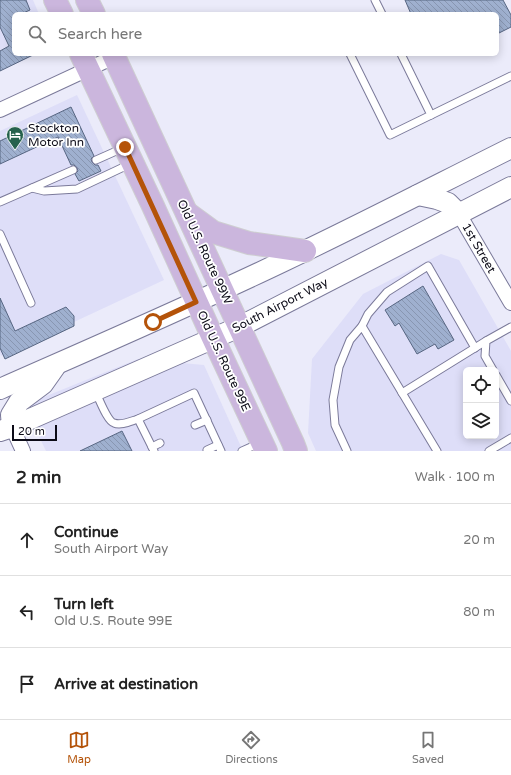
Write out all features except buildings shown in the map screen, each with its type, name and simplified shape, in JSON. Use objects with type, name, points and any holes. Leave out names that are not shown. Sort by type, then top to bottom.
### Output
[{"type":"main road","points":[[55,0],[61,12]]},
{"type":"main road","points":[[87,0],[93,12]]},
{"type":"main road","name":"Old U.S. Route 99W","points":[[113,56],[296,451]]},
{"type":"main road","name":"Old U.S. Route 99E","points":[[84,61],[213,338],[257,448]]},
{"type":"main road","points":[[0,389],[196,302],[305,251],[511,148]]},
{"type":"main road","name":"South Airport Way","points":[[6,429],[239,327],[511,187]]},
{"type":"main road","points":[[418,195],[437,198],[448,203],[459,214]]},
{"type":"main road","points":[[186,212],[213,232],[249,243],[305,251]]},
{"type":"main road","points":[[6,429],[11,415],[19,402],[43,384],[58,364]]},
{"type":"street","points":[[0,110],[84,61],[113,56]]},
{"type":"street","name":"1st Street","points":[[459,214],[511,303]]},
{"type":"street","points":[[6,429],[23,451]]},
{"type":"lane","points":[[375,0],[381,12]]},
{"type":"lane","points":[[351,56],[390,135],[511,76]]},
{"type":"lane","points":[[402,56],[431,115]]},
{"type":"lane","points":[[96,160],[129,155]]},
{"type":"lane","points":[[32,188],[44,191],[77,189],[129,155]]},
{"type":"lane","points":[[0,202],[73,170]]},
{"type":"lane","points":[[0,234],[31,303]]},
{"type":"lane","points":[[347,451],[335,425],[333,400],[339,366],[350,340],[362,326],[368,314],[387,292],[428,266],[475,348]]},
{"type":"lane","points":[[362,326],[437,451]]},
{"type":"lane","points":[[402,392],[511,327]]},
{"type":"lane","points":[[486,341],[485,356],[491,367]]},
{"type":"lane","points":[[499,380],[511,401]]},
{"type":"lane","points":[[95,390],[109,420],[114,424],[125,424],[194,393],[220,448],[207,450]]},
{"type":"lane","points":[[138,418],[153,449],[160,443]]},
{"type":"lane","points":[[196,425],[207,420]]},
{"type":"lane","points":[[488,451],[511,438]]},
{"type":"shaded area","points":[[0,0],[33,0],[38,12],[12,12],[12,56],[33,56],[0,71]]},
{"type":"shaded area","points":[[77,95],[164,280],[1,356],[0,131]]},
{"type":"shaded area","points":[[441,254],[459,260],[511,351],[511,451],[316,451],[308,433],[312,359],[363,294]]},
{"type":"shaded area","points":[[138,359],[204,365],[243,451],[46,451],[24,405]]},
{"type":"place","name":"Stockton Motor Inn","points":[[15,150]]},
{"type":"route","points":[[125,147],[196,302],[153,322]]}]
